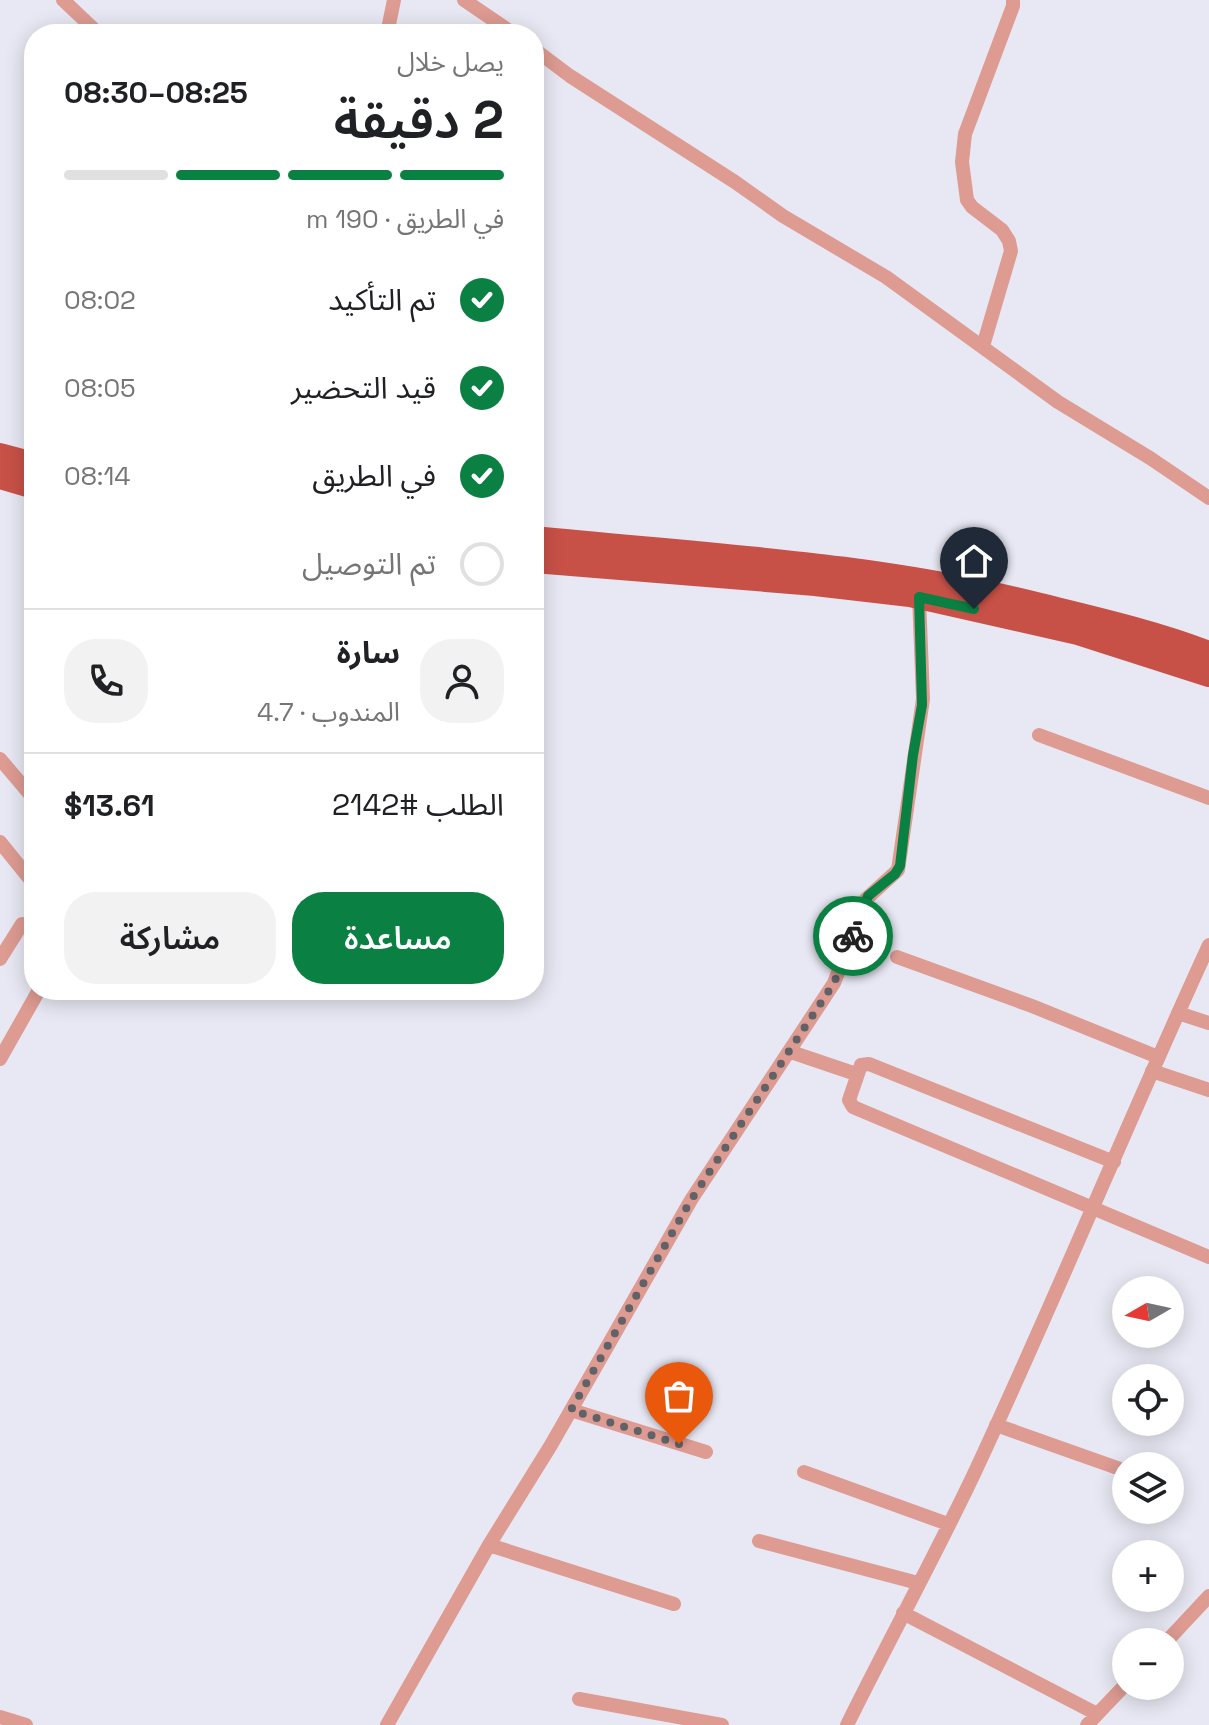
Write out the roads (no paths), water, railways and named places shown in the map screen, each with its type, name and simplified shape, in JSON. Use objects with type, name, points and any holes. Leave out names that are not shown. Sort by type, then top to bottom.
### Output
[{"type":"main road","points":[[0,455],[24,461]]},
{"type":"main road","points":[[0,477],[24,484]]},
{"type":"main road","points":[[544,539],[816,564],[913,579],[1007,596],[1082,614],[1209,653]]},
{"type":"main road","points":[[544,562],[815,584],[919,597],[1078,633],[1209,675]]},
{"type":"street","points":[[63,0],[88,24]]},
{"type":"street","points":[[389,24],[394,0]]},
{"type":"street","points":[[464,0],[499,24]]},
{"type":"street","points":[[983,346],[1010,260],[1010,245],[1002,230],[967,200],[963,183],[963,147],[1013,0]]},
{"type":"street","points":[[544,56],[783,216],[886,277],[1058,402],[1209,498]]},
{"type":"street","points":[[387,1725],[691,1200],[834,983],[866,899],[900,866],[922,705],[919,597]]},
{"type":"street","points":[[1039,735],[1209,798]]},
{"type":"street","points":[[0,759],[24,787]]},
{"type":"street","points":[[0,842],[24,872]]},
{"type":"street","points":[[0,959],[22,924]]},
{"type":"street","points":[[847,1725],[996,1425],[1209,945]]},
{"type":"street","points":[[897,957],[1032,1006],[1209,1090]]},
{"type":"street","points":[[2,1050],[33,1000]]},
{"type":"street","points":[[1178,1013],[1209,1023]]},
{"type":"street","points":[[791,1052],[856,1074]]},
{"type":"street","points":[[1114,1162],[869,1064],[861,1065],[856,1074],[849,1100],[853,1107],[1209,1257]]},
{"type":"street","points":[[571,1410],[706,1452]]},
{"type":"street","points":[[996,1425],[1112,1466]]},
{"type":"street","points":[[804,1472],[948,1524]]},
{"type":"street","points":[[759,1541],[918,1583]]},
{"type":"street","points":[[489,1545],[674,1604]]},
{"type":"street","points":[[1179,1628],[1209,1596]]},
{"type":"street","points":[[903,1613],[1092,1720],[1112,1699]]},
{"type":"street","points":[[579,1699],[722,1725]]},
{"type":"street","points":[[0,1717],[26,1725]]}]
